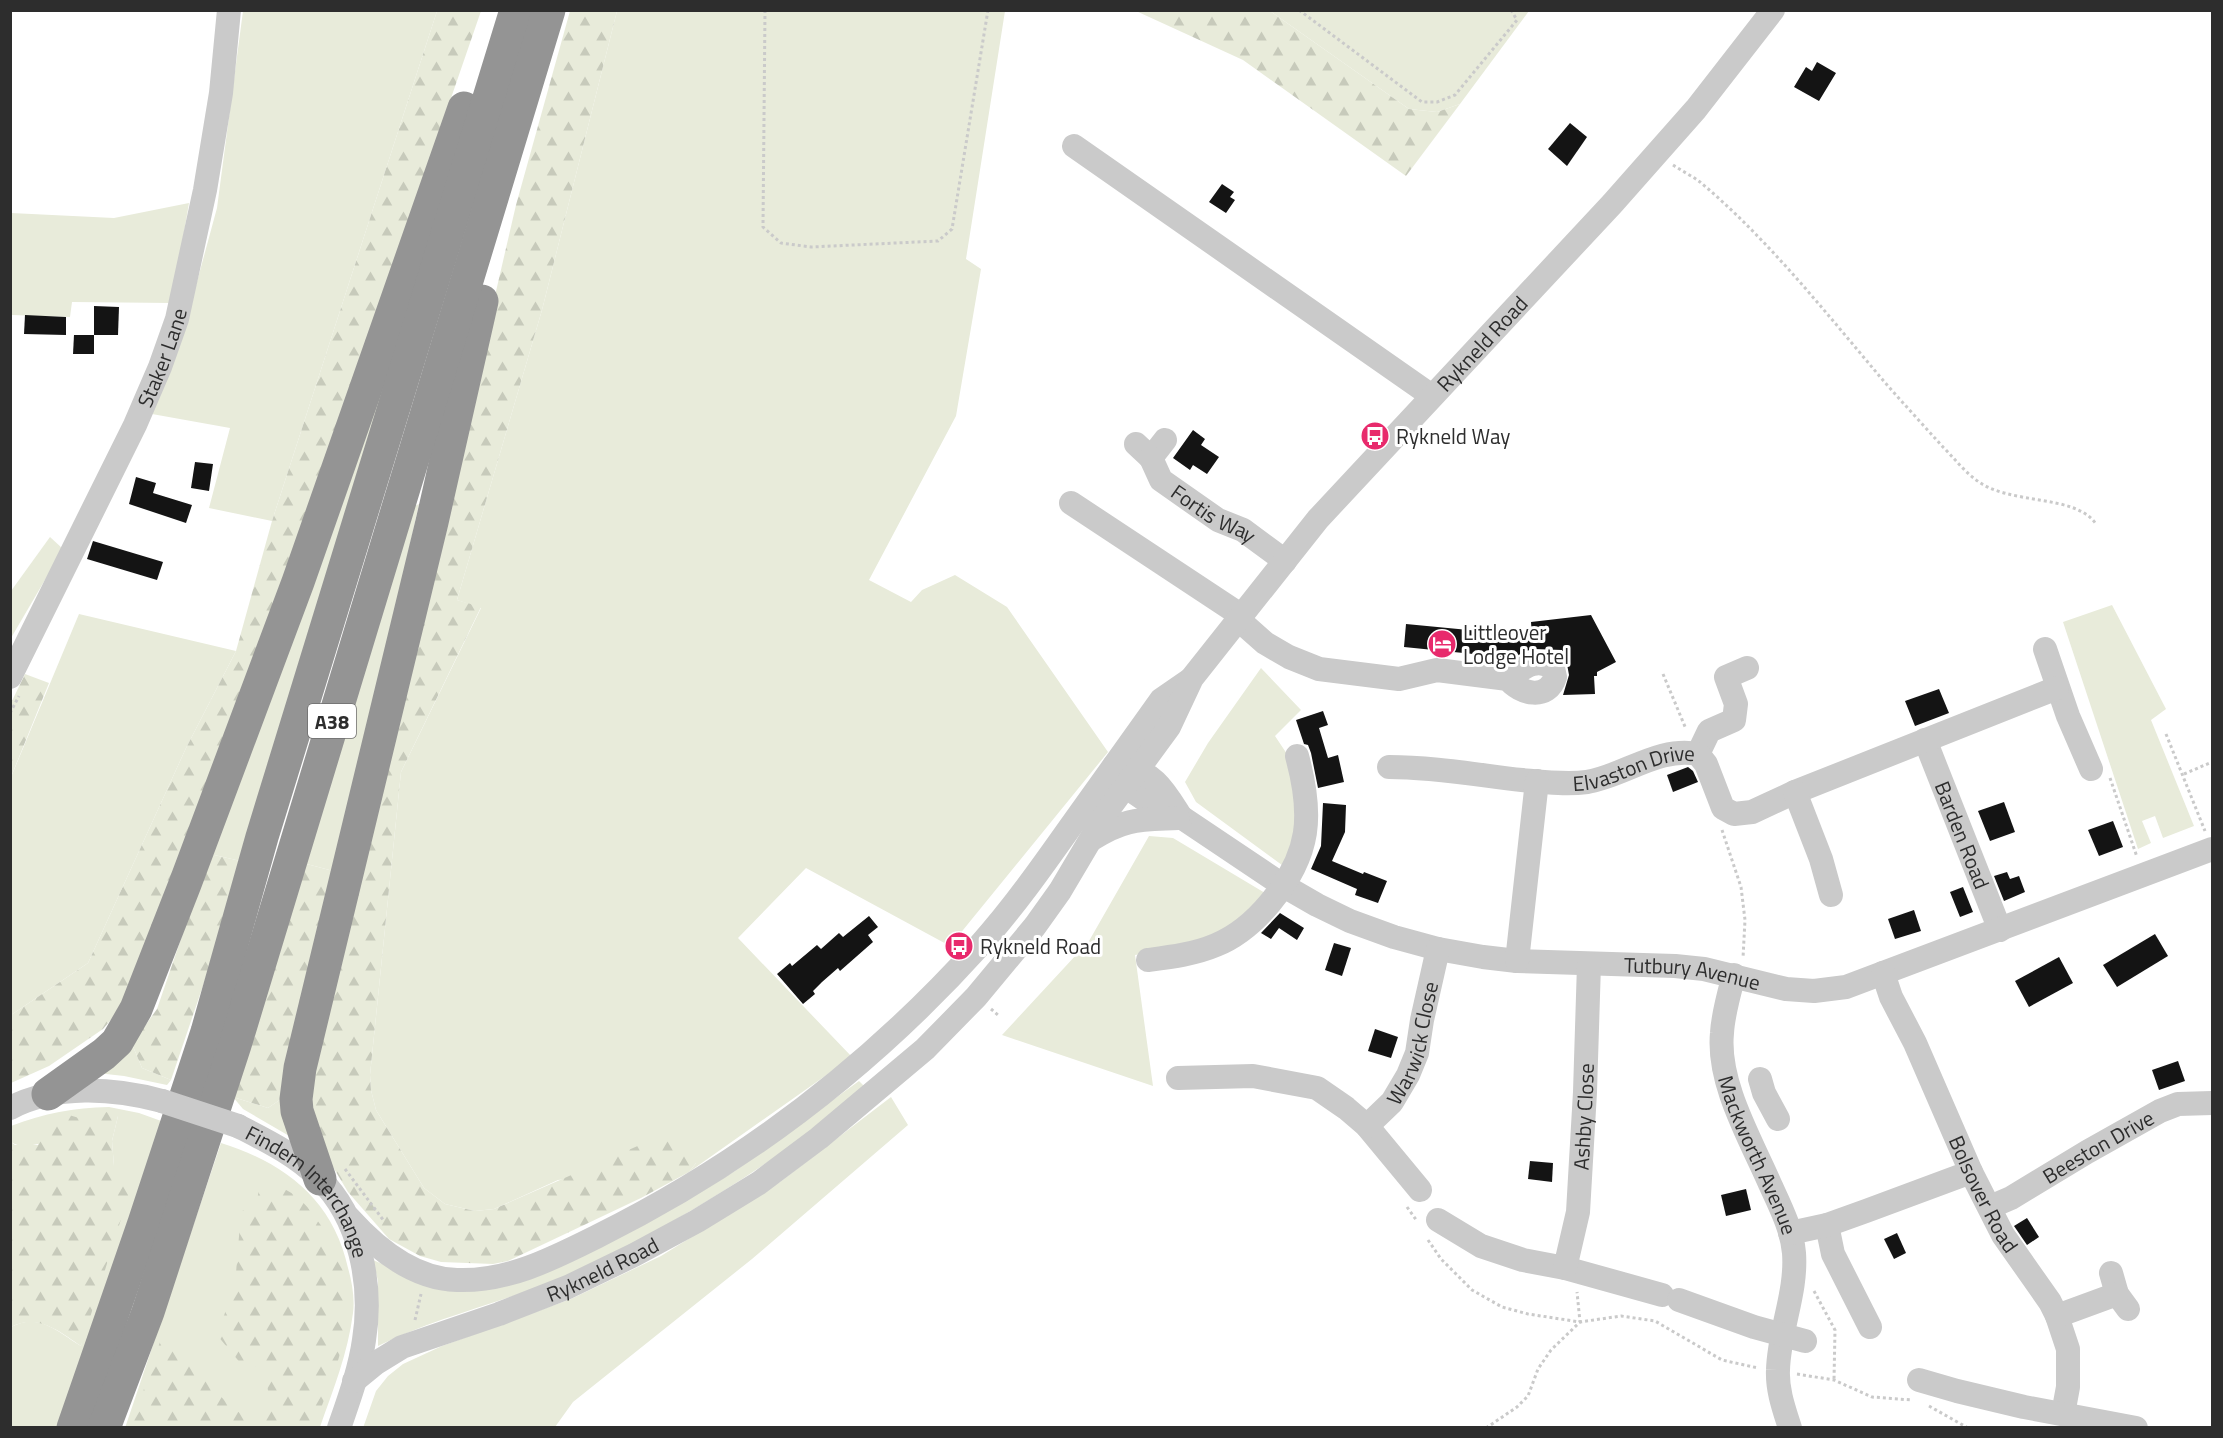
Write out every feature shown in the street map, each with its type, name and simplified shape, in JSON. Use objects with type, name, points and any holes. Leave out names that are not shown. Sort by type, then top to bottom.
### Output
[{"type":"highway","points":[[48,1094],[117,1042],[136,1008],[298,582],[497,10]]},
{"type":"highway","name":"A38","points":[[73,1428],[148,1212],[207,1032],[262,837],[516,10]]},
{"type":"highway","name":"A38","points":[[104,1428],[148,1312],[235,1045],[549,10]]},
{"type":"highway","points":[[320,1179],[297,1111],[296,1099],[300,1068],[432,522],[491,259],[518,113]]},
{"type":"street","name":"Staker Lane","points":[[10,677],[135,425],[160,367],[177,319],[218,114],[229,10]]},
{"type":"street","name":"Rykneld Road","points":[[349,1218],[380,1248],[427,1273],[456,1280],[506,1276],[572,1249],[684,1190],[781,1125],[835,1084],[898,1030],[935,992],[1169,727],[1192,678],[1318,519],[1612,204],[1696,109],[1773,10]]},
{"type":"street","points":[[1074,146],[1432,396]]},
{"type":"street","name":"Fortis Way","points":[[1151,447],[1161,480],[1218,520],[1243,530],[1285,561]]},
{"type":"street","points":[[1071,503],[1240,618],[1273,647],[1289,657],[1319,669],[1399,679],[1437,670],[1508,679]]},
{"type":"street","points":[[2045,649],[2057,688],[2091,769]]},
{"type":"street","points":[[1695,753],[1709,731],[1734,720],[1736,704],[1726,677],[1747,669]]},
{"type":"street","name":"Elvaston Drive","points":[[1389,767],[1411,767],[1537,781],[1588,782],[1664,756],[1684,752],[1695,753],[1707,764],[1723,808],[1734,814],[1752,812],[1795,792],[2057,688]]},
{"type":"street","name":"Barden Road","points":[[1925,740],[2000,930]]},
{"type":"street","points":[[1148,960],[1185,955],[1216,945],[1245,929],[1284,886],[1299,860],[1305,833],[1307,804],[1297,756]]},
{"type":"street","name":"Rykneld Road","points":[[354,1381],[376,1363],[402,1347],[499,1314],[568,1287],[634,1255],[697,1221],[776,1170],[819,1138],[889,1080],[958,1016],[1035,926],[1092,839],[1126,774]]},
{"type":"street","name":"Tutbury Avenue","points":[[1126,774],[1161,786],[1180,818],[1284,886],[1350,921],[1395,937],[1438,949],[1517,961],[1675,966],[1704,969],[1786,989],[1814,991],[1846,987],[2211,849]]},
{"type":"street","name":"Elvaston Drive","points":[[1517,961],[1537,781]]},
{"type":"street","points":[[1795,792],[1821,859],[1831,895]]},
{"type":"street","points":[[1092,839],[1127,821],[1180,818]]},
{"type":"street","name":"Warwick Close","points":[[1367,1126],[1392,1102],[1408,1075],[1417,1053],[1438,949]]},
{"type":"street","name":"Ashby Close","points":[[1570,1270],[1578,1212],[1589,964]]},
{"type":"street","name":"Bolsover Road","points":[[1883,973],[1891,997],[1915,1043],[1971,1172],[2003,1235],[2050,1302],[2057,1316],[2068,1349],[2067,1387],[2063,1414]]},
{"type":"street","name":"Mackworth Avenue","points":[[1738,977],[1722,1034],[1722,1057],[1728,1083],[1790,1233],[1794,1253],[1794,1338],[1778,1372],[1782,1403],[1790,1428]]},
{"type":"street","points":[[935,992],[958,1016]]},
{"type":"street","points":[[868,1055],[889,1080]]},
{"type":"street","name":"Warwick Close","points":[[1178,1078],[1253,1076],[1317,1088],[1367,1126],[1387,1150],[1412,1197]]},
{"type":"street","points":[[1736,1104],[1762,1086],[1778,1119]]},
{"type":"street","name":"Findern Interchange","points":[[10,1108],[48,1094],[108,1091],[162,1101],[238,1126],[293,1156],[320,1179],[349,1218],[361,1261],[367,1301],[364,1341],[339,1428]]},
{"type":"street","name":"Beeston Drive","points":[[1990,1207],[2011,1198],[2160,1111],[2178,1104],[2212,1103]]},
{"type":"street","points":[[1790,1233],[1827,1225],[1971,1172]]},
{"type":"street","points":[[1426,1224],[1523,1260],[1670,1297],[1754,1327],[1794,1338]]},
{"type":"street","points":[[1827,1225],[1833,1254],[1870,1327]]},
{"type":"street","points":[[2057,1316],[2119,1292]]},
{"type":"street","points":[[1918,1390],[1957,1391],[2024,1407],[2136,1428]]},
{"type":"path","points":[[765,10],[763,227],[781,243],[811,246],[938,241],[952,230],[988,10]]},
{"type":"path","points":[[1299,10],[1422,102],[1437,102],[1455,95],[1517,20],[1511,10]]},
{"type":"path","points":[[1657,153],[1698,181],[1755,236],[1810,295],[1908,409],[1976,480],[1990,489],[2021,498],[2058,503],[2075,509],[2096,524]]},
{"type":"path","points":[[1663,674],[1695,753]]},
{"type":"path","points":[[2166,734],[2204,824],[2211,849]]},
{"type":"path","points":[[2184,774],[2212,762]]},
{"type":"path","points":[[1717,821],[1741,887],[1745,920],[1738,977]]},
{"type":"path","points":[[1412,1197],[1441,1259],[1472,1290],[1502,1307],[1580,1322],[1621,1316],[1654,1320],[1722,1360],[1778,1372],[1834,1380],[1872,1397],[1918,1390]]},
{"type":"path","points":[[1570,1270],[1580,1322]]},
{"type":"path","points":[[1813,1282],[1814,1292],[1835,1330],[1834,1380]]},
{"type":"path","points":[[1486,1428],[1517,1407],[1528,1396],[1538,1369],[1551,1350],[1580,1322]]},
{"type":"path","points":[[1928,1406],[1968,1428]]},
{"type":"green space","points":[[243,11],[437,11],[272,521],[209,508],[230,428],[152,414],[182,337],[217,208]]},
{"type":"green space","points":[[437,11],[481,11],[326,461],[128,1000],[103,1029],[49,1066],[11,1083],[11,1015],[88,963],[186,748],[236,651],[272,521]]},
{"type":"green space","points":[[570,11],[617,11],[542,310],[457,600],[481,607],[401,772],[370,1075],[371,1090],[376,1110],[424,1188],[445,1204],[475,1211],[494,1209],[649,1141],[685,1145],[694,1155],[696,1163],[689,1172],[641,1198],[508,1261],[493,1264],[441,1262],[420,1256],[389,1239],[348,1192],[330,1162],[308,1103],[516,205]]},
{"type":"green space","points":[[617,11],[1005,11],[966,259],[981,269],[956,416],[869,580],[911,602],[922,590],[955,575],[1007,607],[1108,752],[950,946],[806,868],[738,938],[852,1057],[689,1172],[696,1163],[558,1180],[494,1209],[475,1211],[445,1204],[424,1188],[376,1110],[371,1090],[370,1075],[401,772],[481,608],[457,600],[542,310]]},
{"type":"green space","points":[[1136,11],[1270,11],[1409,109],[1437,112],[1460,104],[1406,176],[1243,60]]},
{"type":"green space","points":[[1270,11],[1529,11],[1460,104],[1437,112],[1409,109]]},
{"type":"green space","points":[[189,203],[172,303],[72,302],[70,317],[12,315],[11,337],[11,213],[114,218]]},
{"type":"green space","points":[[381,377],[390,377],[245,862],[210,854]]},
{"type":"green space","points":[[419,504],[337,872],[303,863],[410,508]]},
{"type":"green space","points":[[50,537],[63,549],[11,638],[11,591]]},
{"type":"green space","points":[[2112,605],[2166,709],[2151,720],[2194,826],[2163,838],[2155,816],[2142,821],[2151,843],[2138,849],[2063,622]]},
{"type":"green space","points":[[79,614],[236,651],[186,748],[88,963],[11,1015],[11,777]]},
{"type":"green space","points":[[1261,668],[1301,710],[1275,736],[1287,754],[1296,782],[1297,834],[1286,868],[1196,802],[1185,782],[1208,743]]},
{"type":"green space","points":[[25,674],[49,683],[11,777],[11,703]]},
{"type":"green space","points":[[1149,836],[1173,838],[1265,893],[1241,918],[1224,930],[1180,946],[1135,955],[1153,1086],[1002,1035],[1089,941]]},
{"type":"green space","points":[[210,854],[245,862],[171,1080],[142,1068],[132,1044],[157,1009]]},
{"type":"green space","points":[[303,863],[337,872],[287,1095],[268,1108],[233,1097]]},
{"type":"green space","points":[[132,1044],[142,1068],[171,1080],[167,1085],[97,1073]]},
{"type":"green space","points":[[859,1081],[863,1085],[862,1091],[797,1141],[729,1188],[656,1231],[557,1280],[428,1325],[378,1346],[378,1281],[373,1260],[441,1289],[670,1210],[735,1171]]},
{"type":"green space","points":[[287,1095],[291,1137],[243,1109],[233,1097],[268,1108]]},
{"type":"green space","points":[[891,1097],[908,1125],[752,1259],[573,1402],[555,1427],[363,1428],[376,1391],[388,1376],[403,1364],[442,1346],[571,1299],[661,1256],[780,1182]]},
{"type":"green space","points":[[109,1107],[139,1113],[164,1122],[57,1427],[11,1428],[11,1327],[21,1323],[39,1323],[56,1330],[81,1346],[114,1166],[112,1141],[118,1116],[100,1117],[43,1143],[31,1145],[20,1146],[11,1142],[11,1126],[59,1112]]},
{"type":"green space","points":[[94,1111],[101,1116],[106,1112],[118,1116],[112,1141],[114,1166],[134,1178],[81,1346],[56,1330],[39,1323],[21,1323],[11,1327],[11,1142],[15,1145],[38,1145],[44,1126],[69,1115],[79,1118]]},
{"type":"green space","points":[[221,1143],[266,1161],[303,1188],[331,1223],[341,1244],[352,1285],[353,1313],[344,1357],[320,1427],[125,1428]]},
{"type":"green space","points":[[261,1180],[283,1188],[311,1211],[338,1255],[345,1280],[348,1305],[346,1329],[333,1377],[314,1427],[131,1427],[160,1342],[184,1356],[226,1402],[259,1423],[269,1395],[263,1367],[242,1365],[217,1335],[235,1285],[241,1212],[257,1200]]},
{"type":"building","points":[[1817,62],[1836,73],[1819,101],[1794,87],[1806,67],[1812,71]]},
{"type":"building","points":[[1570,123],[1587,137],[1567,166],[1548,149]]},
{"type":"building","points":[[1222,184],[1234,192],[1230,197],[1235,200],[1226,213],[1209,202]]},
{"type":"building","points":[[94,306],[119,307],[118,335],[94,335]]},
{"type":"building","points":[[25,315],[66,317],[66,335],[24,334]]},
{"type":"building","points":[[74,335],[94,335],[94,354],[73,354]]},
{"type":"building","points":[[1193,430],[1205,439],[1201,445],[1219,457],[1207,474],[1193,465],[1190,470],[1173,458]]},
{"type":"building","points":[[195,462],[213,464],[209,491],[191,488]]},
{"type":"building","points":[[136,477],[156,483],[153,493],[192,505],[186,523],[129,504]]},
{"type":"building","points":[[93,541],[163,562],[157,580],[87,559]]},
{"type":"building","points":[[1591,615],[1616,662],[1594,676],[1595,694],[1563,695],[1569,675],[1567,664],[1562,657],[1562,650],[1534,649],[1513,658],[1404,647],[1406,624],[1532,636],[1531,622]]},
{"type":"building","points":[[1939,689],[1949,713],[1915,726],[1905,701]]},
{"type":"building","points":[[1323,711],[1328,725],[1319,728],[1328,758],[1338,755],[1344,782],[1318,788],[1311,753],[1308,745],[1304,744],[1296,720]]},
{"type":"building","points":[[1688,767],[1693,771],[1698,782],[1673,792],[1667,775]]},
{"type":"building","points":[[2004,802],[2015,832],[1990,841],[1978,811]]},
{"type":"building","points":[[1323,803],[1346,805],[1345,832],[1332,861],[1387,881],[1378,903],[1355,895],[1357,889],[1311,869],[1321,846]]},
{"type":"building","points":[[2113,821],[2123,847],[2099,856],[2088,830]]},
{"type":"building","points":[[2007,872],[2010,879],[2019,876],[2025,892],[2004,901],[1994,876]]},
{"type":"building","points":[[1963,887],[1973,912],[1960,917],[1950,892]]},
{"type":"building","points":[[1914,910],[1921,931],[1895,939],[1888,919]]},
{"type":"building","points":[[1280,913],[1304,928],[1297,940],[1279,928],[1271,939],[1261,933]]},
{"type":"building","points":[[869,916],[878,927],[868,935],[873,942],[840,971],[838,968],[822,982],[813,991],[815,994],[803,1004],[777,974],[790,963],[792,966],[817,945],[821,949],[839,933],[843,937]]},
{"type":"building","points":[[2155,934],[2168,956],[2117,987],[2103,965]]},
{"type":"building","points":[[1334,943],[1351,948],[1342,976],[1325,970]]},
{"type":"building","points":[[2059,957],[2073,983],[2029,1007],[2015,981]]},
{"type":"building","points":[[1375,1029],[1398,1037],[1391,1058],[1368,1051]]},
{"type":"building","points":[[2178,1061],[2185,1081],[2159,1090],[2152,1070]]},
{"type":"building","points":[[1530,1161],[1553,1163],[1552,1182],[1528,1179]]},
{"type":"building","points":[[1746,1189],[1751,1210],[1726,1216],[1721,1195]]},
{"type":"building","points":[[2027,1218],[2039,1237],[2027,1245],[2014,1226]]},
{"type":"building","points":[[1897,1233],[1906,1253],[1894,1259],[1884,1239]]},
{"type":"place","name":"Rykneld Way","points":[[1375,436]]},
{"type":"place","name":"Littleover Lodge Hotel","points":[[1442,644]]},
{"type":"place","name":"Rykneld Road","points":[[959,946]]}]
